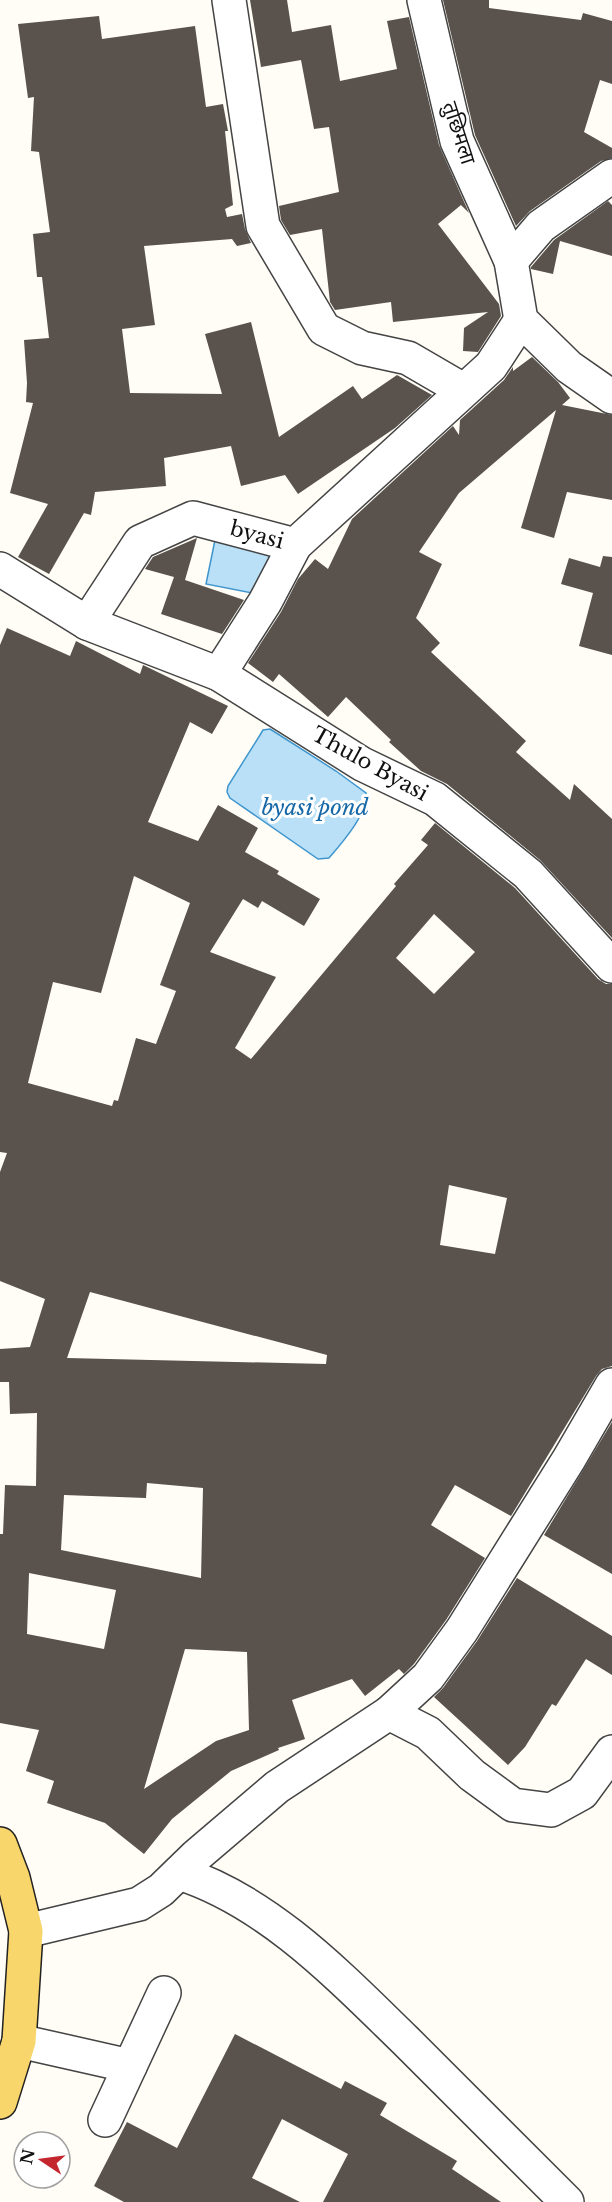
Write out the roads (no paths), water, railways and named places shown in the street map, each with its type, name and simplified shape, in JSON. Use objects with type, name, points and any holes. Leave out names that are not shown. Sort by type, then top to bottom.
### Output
[{"type":"main road","points":[[0,1844],[13,1878],[26,1931],[11,1996],[18,2041],[0,2102]]},
{"type":"street","points":[[230,0],[263,226],[324,328],[362,348],[408,358],[463,390]]},
{"type":"street","name":"तुछिमला","points":[[424,0],[457,141],[516,291]]},
{"type":"street","points":[[612,177],[541,226],[516,291],[569,367],[612,397]]},
{"type":"street","name":"byasi","points":[[87,623],[140,542],[194,518],[295,545],[491,366],[516,291]]},
{"type":"street","points":[[219,674],[265,602],[295,545]]},
{"type":"street","points":[[0,569],[87,623]]},
{"type":"street","name":"Thulo Byasi","points":[[87,623],[219,674],[362,764],[435,799],[528,874],[612,966]]},
{"type":"street","points":[[26,1931],[139,1905],[161,1890],[277,1787],[389,1713],[428,1677],[462,1630],[569,1459],[612,1385]]},
{"type":"street","points":[[389,1713],[428,1734],[472,1775],[513,1805],[551,1810],[582,1793],[612,1752]]},
{"type":"street","points":[[179,1873],[234,1896],[319,1957],[567,2202]]},
{"type":"street","points":[[105,2120],[164,1993]]},
{"type":"street","points":[[18,2041],[130,2066]]},
{"type":"water","points":[[215,540],[271,551],[263,595],[206,584]]},
{"type":"water","name":"byasi pond","points":[[270,729],[366,793],[364,809],[359,818],[329,858],[318,859],[230,798],[227,792],[228,786],[263,730]]}]
